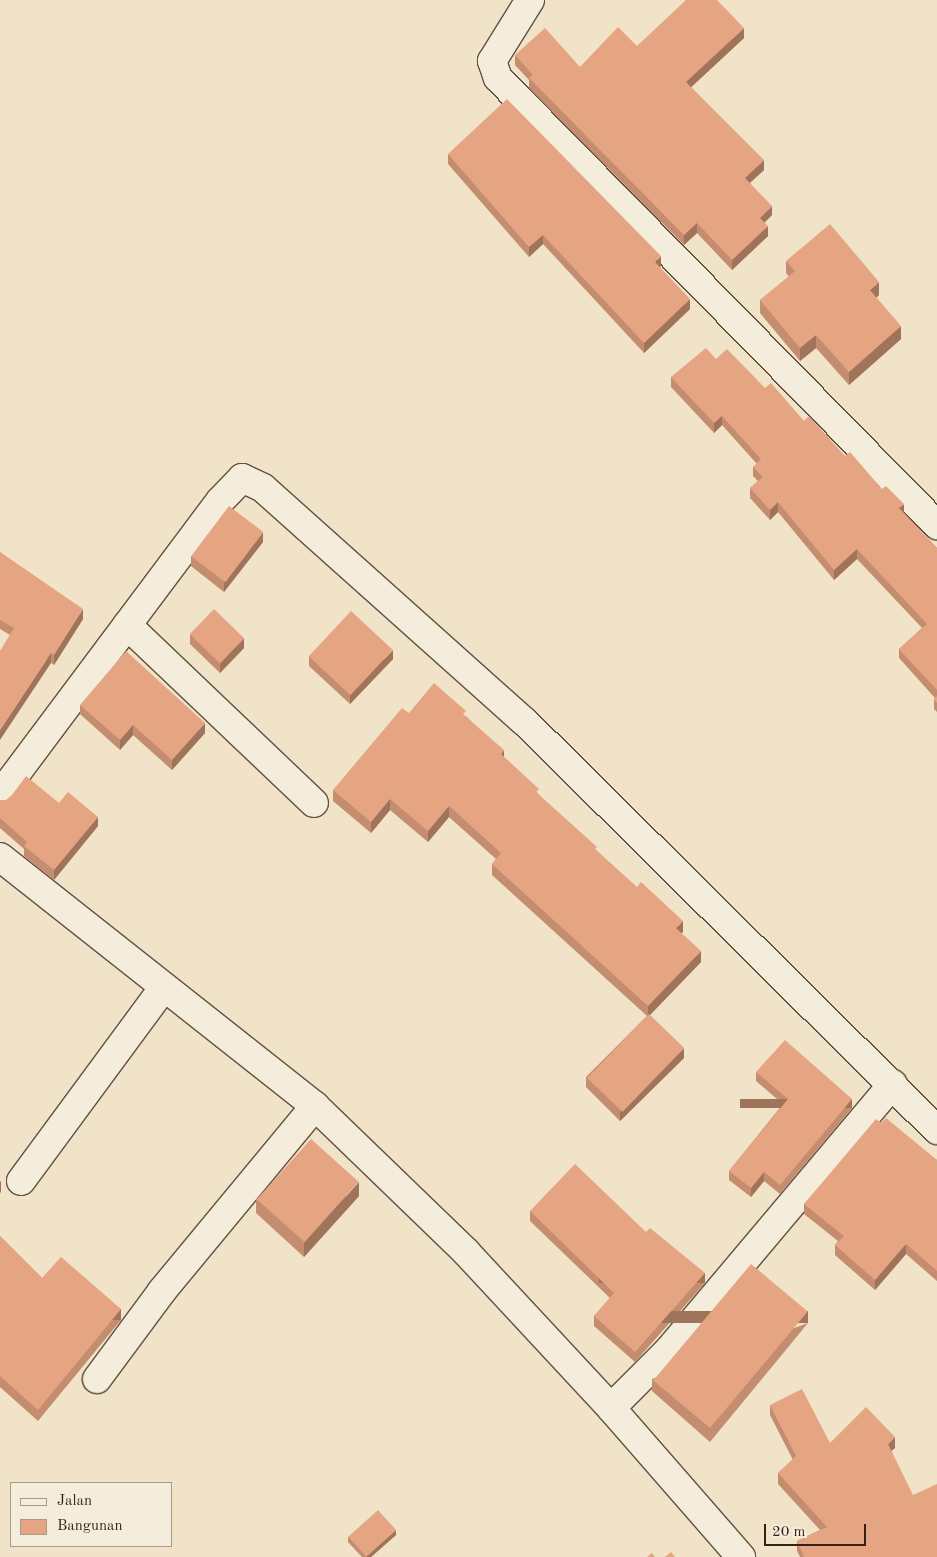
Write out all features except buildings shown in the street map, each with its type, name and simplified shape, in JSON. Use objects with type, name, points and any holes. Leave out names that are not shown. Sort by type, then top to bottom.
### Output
[{"type":"street","points":[[530,0],[492,61],[498,78],[937,525]]},
{"type":"street","points":[[0,796],[126,624],[220,501],[242,478],[263,488],[525,722],[893,1084],[937,1130]]},
{"type":"street","points":[[126,624],[314,803]]},
{"type":"street","points":[[0,857],[315,1106],[466,1252],[610,1408],[741,1557]]},
{"type":"street","points":[[21,1181],[164,987]]},
{"type":"street","points":[[610,1408],[668,1351],[893,1084]]},
{"type":"street","points":[[97,1379],[162,1291],[315,1106]]}]
